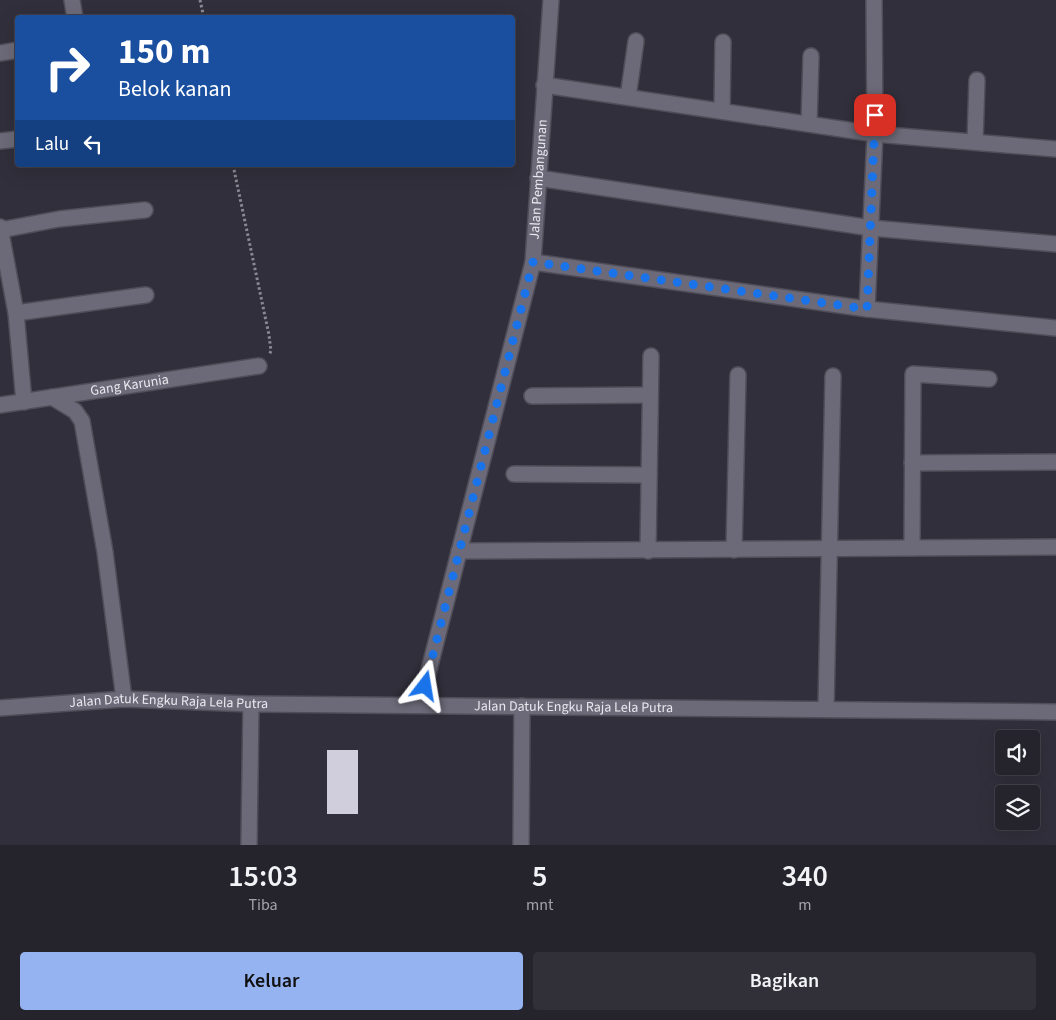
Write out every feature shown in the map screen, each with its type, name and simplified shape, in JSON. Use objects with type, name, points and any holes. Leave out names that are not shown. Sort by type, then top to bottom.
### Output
[{"type":"street","points":[[72,0],[74,15]]},
{"type":"street","name":"Jalan Pembangunan","points":[[420,705],[533,262],[550,0]]},
{"type":"street","points":[[867,309],[875,134],[874,0]]},
{"type":"street","points":[[628,97],[636,41]]},
{"type":"street","points":[[722,111],[723,42]]},
{"type":"street","points":[[0,53],[15,50]]},
{"type":"street","points":[[809,124],[811,56]]},
{"type":"street","points":[[974,142],[977,80]]},
{"type":"street","points":[[544,85],[875,134],[1056,149]]},
{"type":"street","points":[[0,141],[15,139]]},
{"type":"street","points":[[538,178],[871,228],[1056,244]]},
{"type":"street","points":[[24,402],[16,313],[0,228],[59,219],[145,210]]},
{"type":"street","points":[[533,262],[867,309],[1056,328]]},
{"type":"street","points":[[16,313],[146,295]]},
{"type":"street","points":[[648,550],[651,356]]},
{"type":"street","name":"Gang Karunia","points":[[0,405],[260,366]]},
{"type":"street","points":[[912,548],[913,374],[989,379]]},
{"type":"street","points":[[734,550],[738,375]]},
{"type":"street","points":[[826,709],[833,376]]},
{"type":"street","points":[[532,396],[650,394]]},
{"type":"street","points":[[52,397],[75,411],[82,421],[105,552],[124,699]]},
{"type":"street","points":[[912,463],[1056,462]]},
{"type":"street","points":[[514,474],[649,475]]},
{"type":"street","points":[[459,551],[1056,547]]},
{"type":"street","name":"Jalan Datuk Engku Raja Lela Putra","points":[[0,708],[124,699],[251,704],[1056,712]]},
{"type":"street","points":[[249,845],[251,704]]},
{"type":"street","points":[[521,845],[522,706]]},
{"type":"path","points":[[200,0],[203,15]]},
{"type":"path","points":[[233,167],[270,335],[271,351],[265,362],[260,366]]},
{"type":"building","points":[[327,750],[358,750],[358,814],[327,814]]},
{"type":"route","points":[[425,686],[533,262],[867,309],[875,115]]}]
